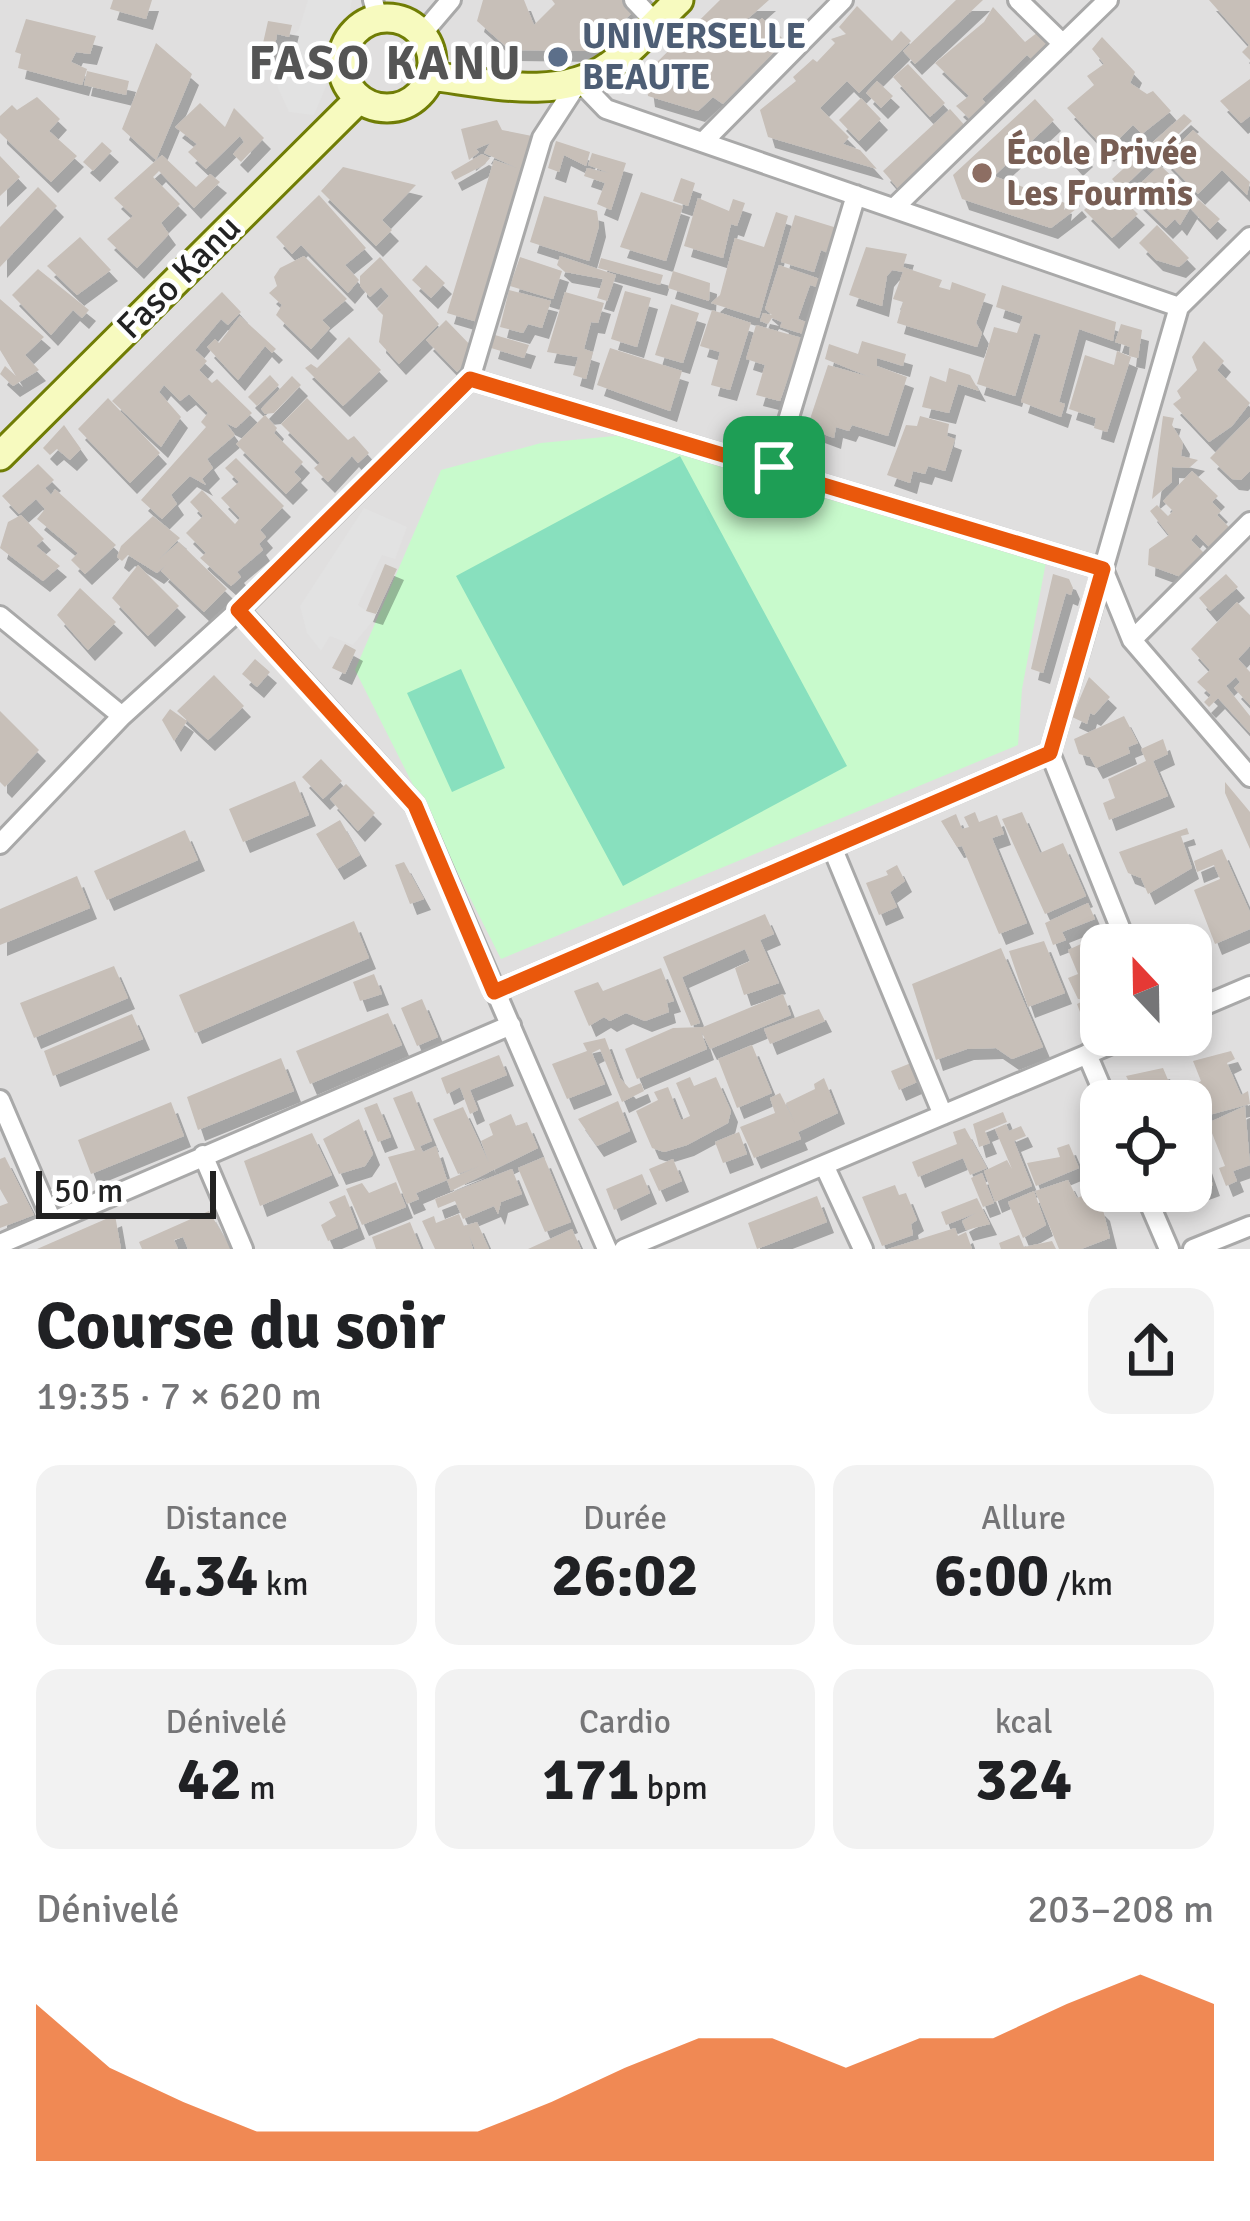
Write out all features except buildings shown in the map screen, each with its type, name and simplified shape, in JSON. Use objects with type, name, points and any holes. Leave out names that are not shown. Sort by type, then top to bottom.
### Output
[{"type":"main road","points":[[431,76],[528,88],[579,81],[606,69],[679,0]]},
{"type":"main road","points":[[375,9],[422,34],[433,58],[431,76],[410,104],[375,107],[358,99],[349,88],[342,61],[353,34],[375,9]]},
{"type":"main road","name":"Faso Kanu","points":[[0,456],[358,99]]},
{"type":"street","points":[[422,34],[451,0]]},
{"type":"street","points":[[634,0],[656,22]]},
{"type":"street","points":[[703,142],[843,0]]},
{"type":"street","points":[[1018,0],[1063,44]]},
{"type":"street","points":[[894,208],[1108,0]]},
{"type":"street","points":[[0,844],[122,716],[238,610],[470,379],[542,138],[579,81],[606,109],[1179,308]]},
{"type":"street","points":[[774,467],[856,195]]},
{"type":"street","points":[[1119,924],[1050,753],[1179,308],[1250,237]]},
{"type":"street","points":[[470,379],[1103,569]]},
{"type":"street","points":[[1132,640],[1250,522]]},
{"type":"street","points":[[1103,569],[1132,640],[1249,774]]},
{"type":"street","points":[[238,610],[415,805],[608,1249]]},
{"type":"street","points":[[0,616],[122,716]]},
{"type":"street","points":[[494,992],[1050,753]]},
{"type":"street","points":[[832,847],[943,1115]]},
{"type":"street","points":[[1212,1002],[1250,986]]},
{"type":"street","points":[[0,1244],[512,1025]]},
{"type":"street","points":[[624,1249],[1082,1056]]},
{"type":"street","points":[[0,1100],[52,1221]]},
{"type":"street","points":[[203,1155],[243,1249]]},
{"type":"street","points":[[824,1165],[863,1249]]},
{"type":"street","points":[[1153,1212],[1169,1249]]},
{"type":"street","points":[[1193,1249],[1250,1226]]},
{"type":"shaded area","points":[[0,0],[1250,0],[1250,1249],[0,1249]]},
{"type":"shaded area","points":[[308,0],[352,0],[344,44],[314,115],[289,112],[278,88],[275,59],[280,39],[291,39],[299,29]]},
{"type":"shaded area","points":[[364,508],[407,527],[395,559],[382,555],[358,605],[376,617],[353,645],[330,636],[321,651],[307,633],[300,606]]},
{"type":"green space","points":[[636,434],[1046,562],[1022,689],[1018,745],[501,959],[355,670],[441,470],[541,443]]},
{"type":"green space","points":[[680,456],[847,766],[623,886],[456,576]]},
{"type":"green space","points":[[461,669],[505,768],[452,792],[407,693]]},
{"type":"place","name":"UNIVERSELLE BEAUTE","points":[[558,57]]},
{"type":"place","name":"École Privée Les Fourmis","points":[[982,173]]},
{"type":"district","name":"FASO KANU","points":[[386,63]]},
{"type":"route","points":[[470,379],[774,467],[1103,569],[1050,753],[494,992],[415,805],[238,610],[470,379]]}]
